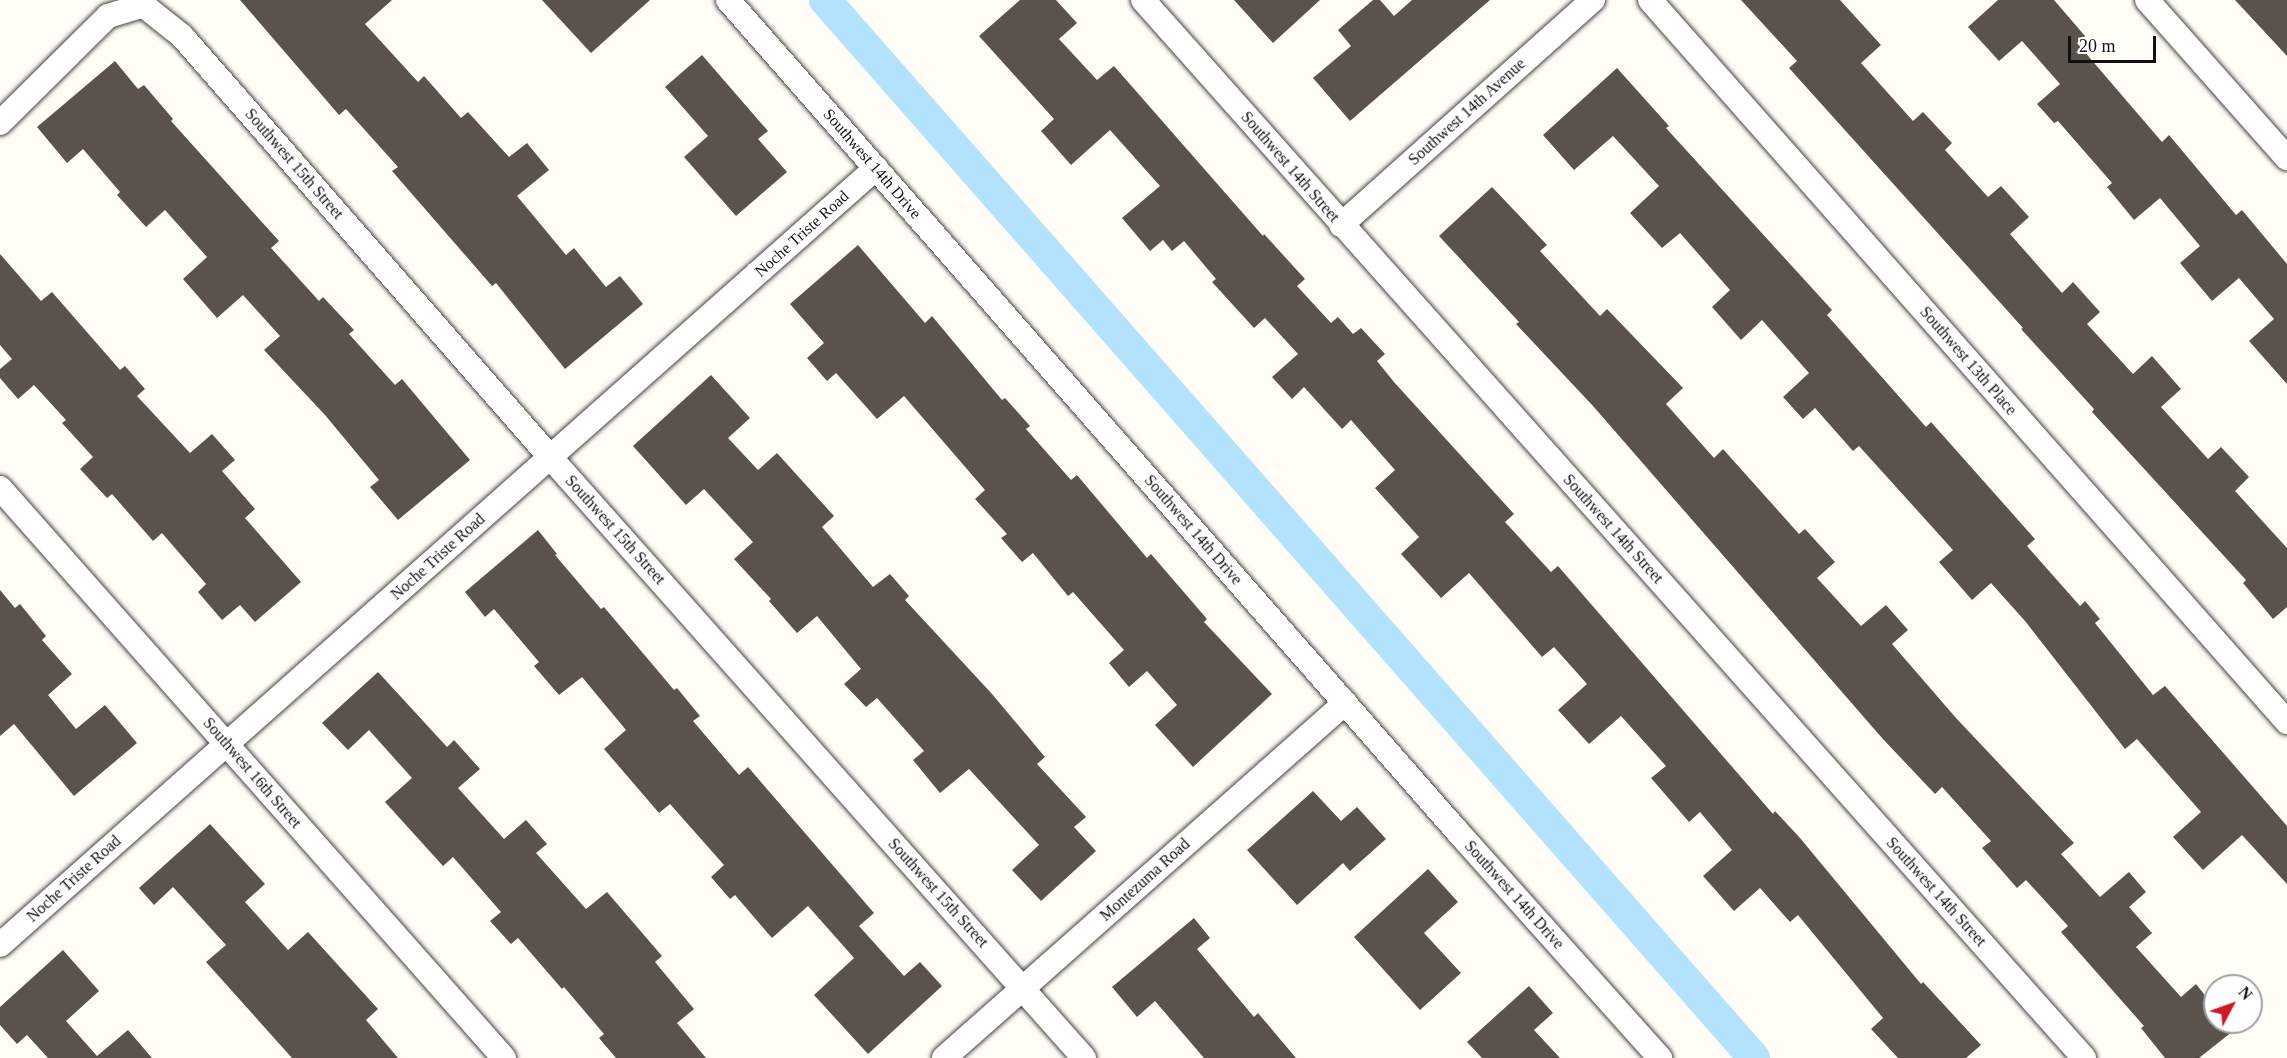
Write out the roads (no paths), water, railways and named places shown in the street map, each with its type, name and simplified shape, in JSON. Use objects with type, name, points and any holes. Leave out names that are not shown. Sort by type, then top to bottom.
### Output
[{"type":"street","name":"Southwest 14th Drive","points":[[728,0],[1660,1058]]},
{"type":"street","name":"Southwest 14th Street","points":[[1143,0],[2084,1058]]},
{"type":"street","name":"Southwest 14th Avenue","points":[[1341,225],[1593,0]]},
{"type":"street","name":"Southwest 13th Place","points":[[1650,0],[2287,722]]},
{"type":"street","points":[[2147,0],[2287,158]]},
{"type":"street","name":"Southwest 15th Street","points":[[0,123],[108,16],[143,4],[182,36],[550,457],[1084,1058]]},
{"type":"street","name":"Noche Triste Road","points":[[0,945],[876,168]]},
{"type":"street","name":"Southwest 16th Street","points":[[0,488],[504,1058]]},
{"type":"street","name":"Montezuma Road","points":[[944,1058],[1345,703]]},
{"type":"waterway","points":[[825,0],[1754,1058]]}]
